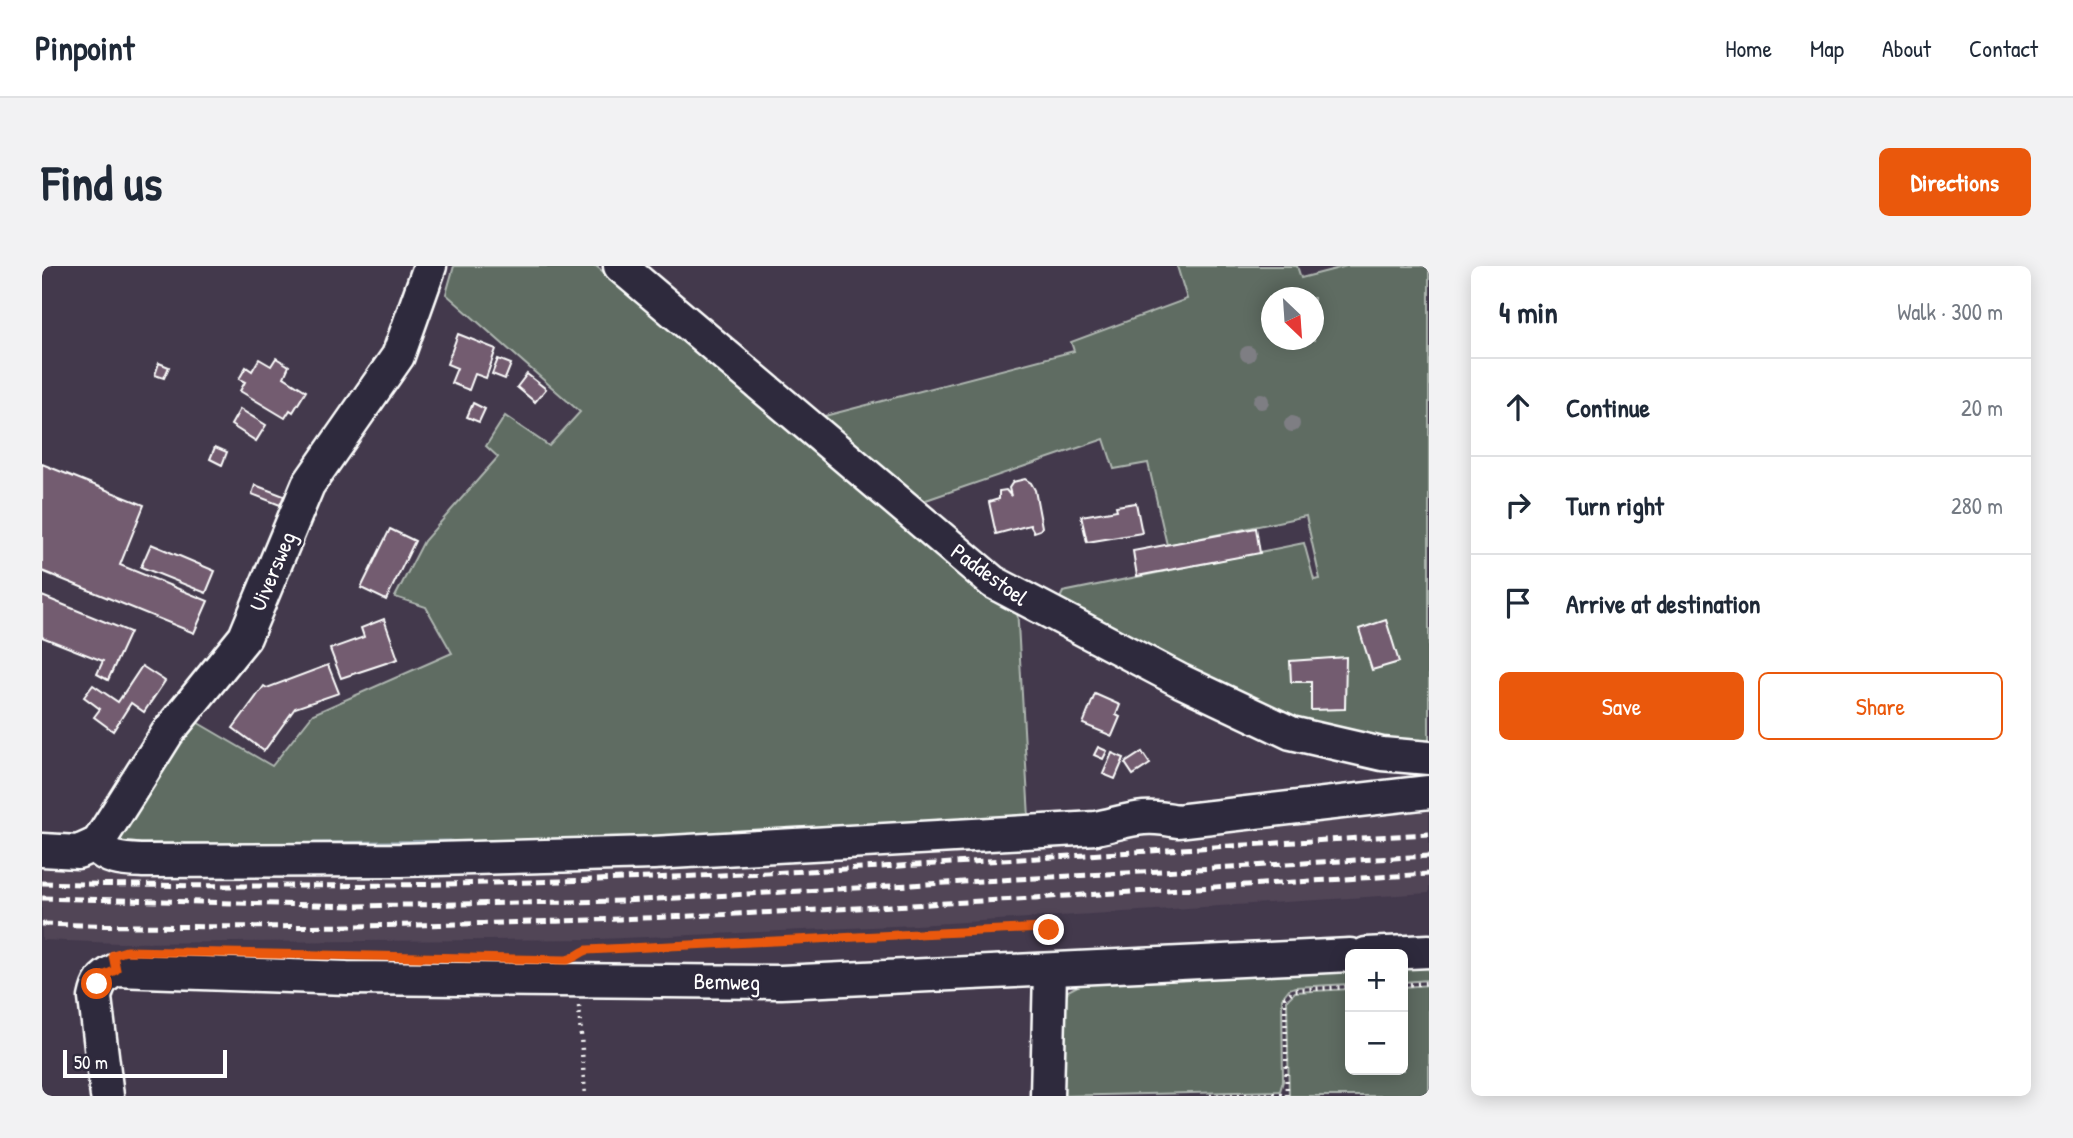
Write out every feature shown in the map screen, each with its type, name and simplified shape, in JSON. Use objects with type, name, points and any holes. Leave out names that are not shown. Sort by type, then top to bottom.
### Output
[{"type":"street","name":"Uiversweg","points":[[86,848],[98,843],[168,732],[245,637],[308,485],[398,356],[430,266]]},
{"type":"street","name":"Paddestoel","points":[[620,266],[993,582],[1181,681],[1291,733],[1382,754],[1429,758]]},
{"type":"street","points":[[42,850],[86,848],[114,859],[143,862],[401,860],[653,853],[1096,828],[1140,816],[1177,821],[1429,792]]},
{"type":"street","points":[[1408,952],[1429,951]]},
{"type":"street","name":"Bemweg","points":[[107,1096],[95,998],[97,984],[105,975],[116,970],[346,978],[576,969],[781,982],[891,975],[1052,959],[1345,955]]},
{"type":"street","points":[[1047,1096],[1052,959]]},
{"type":"path","points":[[585,1096],[576,969],[581,952],[587,950],[1042,928],[1049,930],[1052,935],[1052,959]]},
{"type":"path","points":[[1408,985],[1429,983]]},
{"type":"path","points":[[1210,1096],[1287,1095],[1285,997],[1294,990],[1345,987]]},
{"type":"shaded area","points":[[1429,800],[1429,893],[916,925],[600,939],[118,943],[42,940],[42,866],[103,867]]},
{"type":"green space","points":[[454,266],[596,266],[1017,606],[1029,818],[604,840],[339,844],[115,843],[193,720],[272,766],[313,714],[452,653],[426,607],[395,597],[424,541],[498,457],[486,446],[505,416],[549,446],[580,412],[446,294]]},
{"type":"green space","points":[[1177,266],[1297,266],[1301,278],[1347,266],[1429,266],[1429,748],[1340,738],[1055,609],[1063,592],[1304,543],[1314,580],[1320,579],[1306,516],[1167,545],[1148,463],[1114,469],[1104,439],[920,502],[817,418],[1074,351],[1071,342],[1187,299]]},
{"type":"green space","points":[[1429,960],[1429,980],[1408,982],[1408,961]]},
{"type":"green space","points":[[1345,964],[1345,984],[1295,987],[1289,989],[1282,998],[1283,1081],[1280,1091],[1057,1096],[1062,1004],[1068,991],[1085,982]]},
{"type":"green space","points":[[1429,985],[1429,1096],[1289,1096],[1287,1000],[1295,992],[1345,989],[1345,1075],[1408,1075],[1408,987]]},
{"type":"building","points":[[458,334],[496,349],[486,378],[475,374],[469,390],[451,383],[457,368],[447,364]]},
{"type":"building","points":[[276,358],[289,366],[284,377],[306,391],[293,412],[290,410],[285,418],[240,391],[245,382],[239,379],[246,367],[252,371],[259,359],[271,366]]},
{"type":"building","points":[[498,359],[511,364],[505,379],[492,374]]},
{"type":"building","points":[[159,363],[169,367],[164,378],[155,375]]},
{"type":"building","points":[[527,374],[546,389],[535,402],[517,387]]},
{"type":"building","points":[[473,403],[485,409],[479,422],[467,417]]},
{"type":"building","points":[[240,409],[266,425],[256,441],[231,425]]},
{"type":"building","points":[[215,447],[227,452],[222,465],[210,459]]},
{"type":"building","points":[[42,464],[144,505],[120,565],[208,601],[194,633],[42,571]]},
{"type":"building","points":[[1025,479],[1035,490],[1042,527],[1034,532],[1030,525],[996,534],[989,502],[999,499],[999,491],[1006,490],[1011,496],[1009,488],[1013,482]]},
{"type":"building","points":[[255,485],[284,496],[280,505],[252,494]]},
{"type":"building","points":[[1136,503],[1142,533],[1087,542],[1081,516],[1117,510],[1116,506]]},
{"type":"building","points":[[1256,528],[1260,553],[1137,576],[1133,551]]},
{"type":"building","points":[[390,529],[415,541],[386,600],[361,588]]},
{"type":"building","points":[[151,544],[215,571],[206,593],[141,567]]},
{"type":"building","points":[[42,596],[130,632],[108,680],[97,674],[103,661],[42,637]]},
{"type":"building","points":[[384,619],[398,659],[341,678],[330,649],[364,637],[361,628]]},
{"type":"building","points":[[1386,620],[1399,662],[1372,670],[1359,629]]},
{"type":"building","points":[[1346,657],[1345,709],[1311,710],[1311,682],[1291,682],[1290,661]]},
{"type":"building","points":[[328,665],[339,693],[295,708],[264,751],[233,728],[264,686],[267,688]]},
{"type":"building","points":[[142,666],[165,681],[144,712],[131,703],[113,731],[94,717],[100,709],[84,697],[93,685],[118,702]]},
{"type":"building","points":[[1095,694],[1120,705],[1116,715],[1120,717],[1112,736],[1083,724]]},
{"type":"building","points":[[1098,747],[1107,751],[1103,759],[1094,755]]},
{"type":"building","points":[[1142,752],[1150,764],[1133,775],[1125,763]]},
{"type":"building","points":[[1112,753],[1124,758],[1115,779],[1103,774]]},
{"type":"waterway","points":[[315,845],[450,843]]},
{"type":"railway","points":[[42,883],[321,886],[606,880],[841,869],[1429,834]]},
{"type":"railway","points":[[42,898],[353,906],[623,901],[1429,856]]},
{"type":"railway","points":[[42,924],[216,927],[563,921],[909,905],[1429,874]]},
{"type":"route","points":[[97,984],[105,975],[116,970],[113,955],[126,951],[567,960],[576,958],[587,950],[1042,928],[1049,930]]}]
